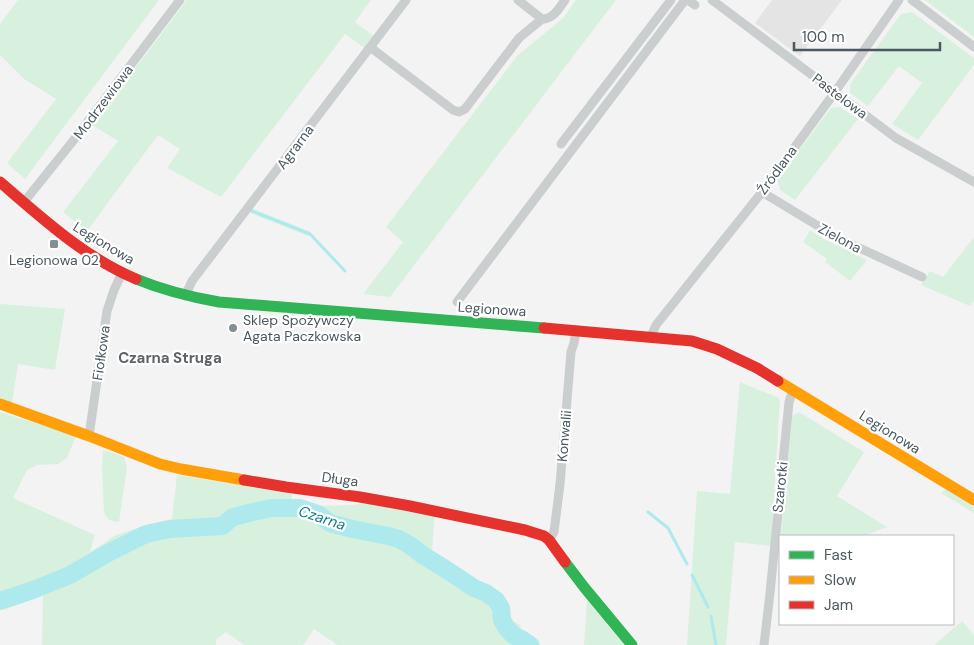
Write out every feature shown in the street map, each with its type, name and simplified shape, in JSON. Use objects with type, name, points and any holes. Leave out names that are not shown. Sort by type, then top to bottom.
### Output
[{"type":"main road","name":"Legionowa","points":[[0,182],[79,248],[122,273],[156,287],[186,296],[219,302],[651,336],[692,341],[722,351],[757,368],[974,500]]},
{"type":"main road","name":"Długa","points":[[0,404],[174,468],[410,506],[525,530],[544,536],[549,540]]},
{"type":"main road","points":[[549,540],[584,587],[632,645]]},
{"type":"street","name":"Modrzewiowa","points":[[24,202],[180,0]]},
{"type":"street","name":"Agrarna","points":[[186,296],[192,281],[406,0]]},
{"type":"street","points":[[518,0],[542,19]]},
{"type":"street","points":[[370,47],[453,110],[459,112],[465,109],[519,38],[542,19],[552,17],[565,0]]},
{"type":"street","points":[[561,144],[671,0]]},
{"type":"street","name":"Pastelowa","points":[[712,0],[896,138],[974,182]]},
{"type":"street","name":"Źródlana","points":[[651,336],[656,325],[762,192],[899,0]]},
{"type":"street","points":[[912,0],[974,47]]},
{"type":"street","points":[[457,302],[689,2]]},
{"type":"street","name":"Zielona","points":[[762,192],[838,238],[922,277]]},
{"type":"street","name":"Fiołkowa","points":[[89,436],[107,311],[122,273]]},
{"type":"street","name":"Konwalii","points":[[549,540],[554,532],[571,352],[576,330]]},
{"type":"street","name":"Szarotki","points":[[764,645],[789,402],[793,390]]},
{"type":"shaded area","points":[[772,0],[842,0],[800,56],[755,23]]},
{"type":"green space","points":[[18,0],[159,0],[25,179],[7,163],[56,99],[24,79],[0,55],[0,24]]},
{"type":"green space","points":[[187,0],[371,0],[355,22],[375,37],[366,49],[345,34],[221,197],[167,168],[180,149],[158,135],[87,231],[63,212],[118,141],[92,125]]},
{"type":"green space","points":[[576,0],[616,0],[390,297],[363,294],[403,242],[386,227],[517,56],[563,18]]},
{"type":"green space","points":[[925,0],[974,0],[974,37]]},
{"type":"green space","points":[[912,12],[974,58],[974,65],[918,140],[892,124],[922,83],[899,66],[868,106],[850,93],[850,84],[901,14]]},
{"type":"green space","points":[[840,107],[858,119],[795,200],[780,190],[777,179],[831,108]]},
{"type":"green space","points":[[251,208],[311,232],[308,236],[248,212]]},
{"type":"green space","points":[[810,230],[867,260],[850,281],[825,262],[827,259],[803,242]]},
{"type":"green space","points":[[974,237],[974,301],[970,306],[921,285],[930,271],[943,277]]},
{"type":"green space","points":[[0,304],[65,309],[55,370],[18,364],[12,403],[0,399]]},
{"type":"green space","points":[[740,382],[780,399],[771,546],[735,542],[726,645],[687,645],[697,491],[730,494]]},
{"type":"green space","points":[[0,412],[76,436],[67,458],[58,464],[37,465],[27,470],[13,498],[95,535],[90,552],[116,535],[172,519],[177,475],[292,494],[291,502],[319,510],[320,506],[353,505],[371,502],[435,515],[432,554],[475,581],[505,603],[513,621],[520,625],[521,630],[539,640],[540,645],[337,645],[314,629],[303,645],[244,645],[226,632],[216,640],[216,645],[42,645],[43,595],[0,610]]},
{"type":"green space","points":[[799,412],[864,452],[837,496],[887,527],[867,535],[781,535],[792,416]]},
{"type":"green space","points":[[103,450],[124,457],[127,467],[119,522],[109,520],[104,512]]},
{"type":"green space","points":[[945,490],[974,507],[974,513],[941,493]]},
{"type":"green space","points":[[587,600],[623,643],[623,645],[584,645]]},
{"type":"green space","points":[[962,621],[974,635],[974,645],[934,645]]},
{"type":"waterway","points":[[252,211],[310,234],[345,271]]},
{"type":"waterway","name":"Czarna","points":[[0,601],[70,575],[146,534],[170,529],[222,526],[233,517],[253,512],[272,508],[300,508],[318,514],[330,523],[399,539],[411,546],[474,588],[496,600],[501,608],[502,620],[506,627],[513,635],[530,645]]},
{"type":"waterway","points":[[648,512],[668,528],[687,564]]},
{"type":"waterway","points":[[692,575],[708,607]]},
{"type":"waterway","points":[[711,616],[716,645]]},
{"type":"traffic: fast","points":[[136,279],[177,293],[219,302],[544,328]]},
{"type":"traffic: fast","points":[[565,562],[632,645]]},
{"type":"traffic: slow","points":[[778,381],[974,500]]},
{"type":"traffic: slow","points":[[0,404],[160,464],[244,480]]},
{"type":"traffic: jam","points":[[0,182],[81,248],[99,260],[136,279]]},
{"type":"traffic: jam","points":[[544,328],[692,341],[717,349],[757,368],[778,381]]},
{"type":"traffic: jam","points":[[244,480],[360,497],[525,530],[544,536],[565,562]]},
{"type":"place","name":"Legionowa 02","points":[[54,244]]},
{"type":"place","name":"Sklep Spożywczy Agata Paczkowska","points":[[233,328]]},
{"type":"district","name":"Czarna Struga","points":[[170,358]]}]
